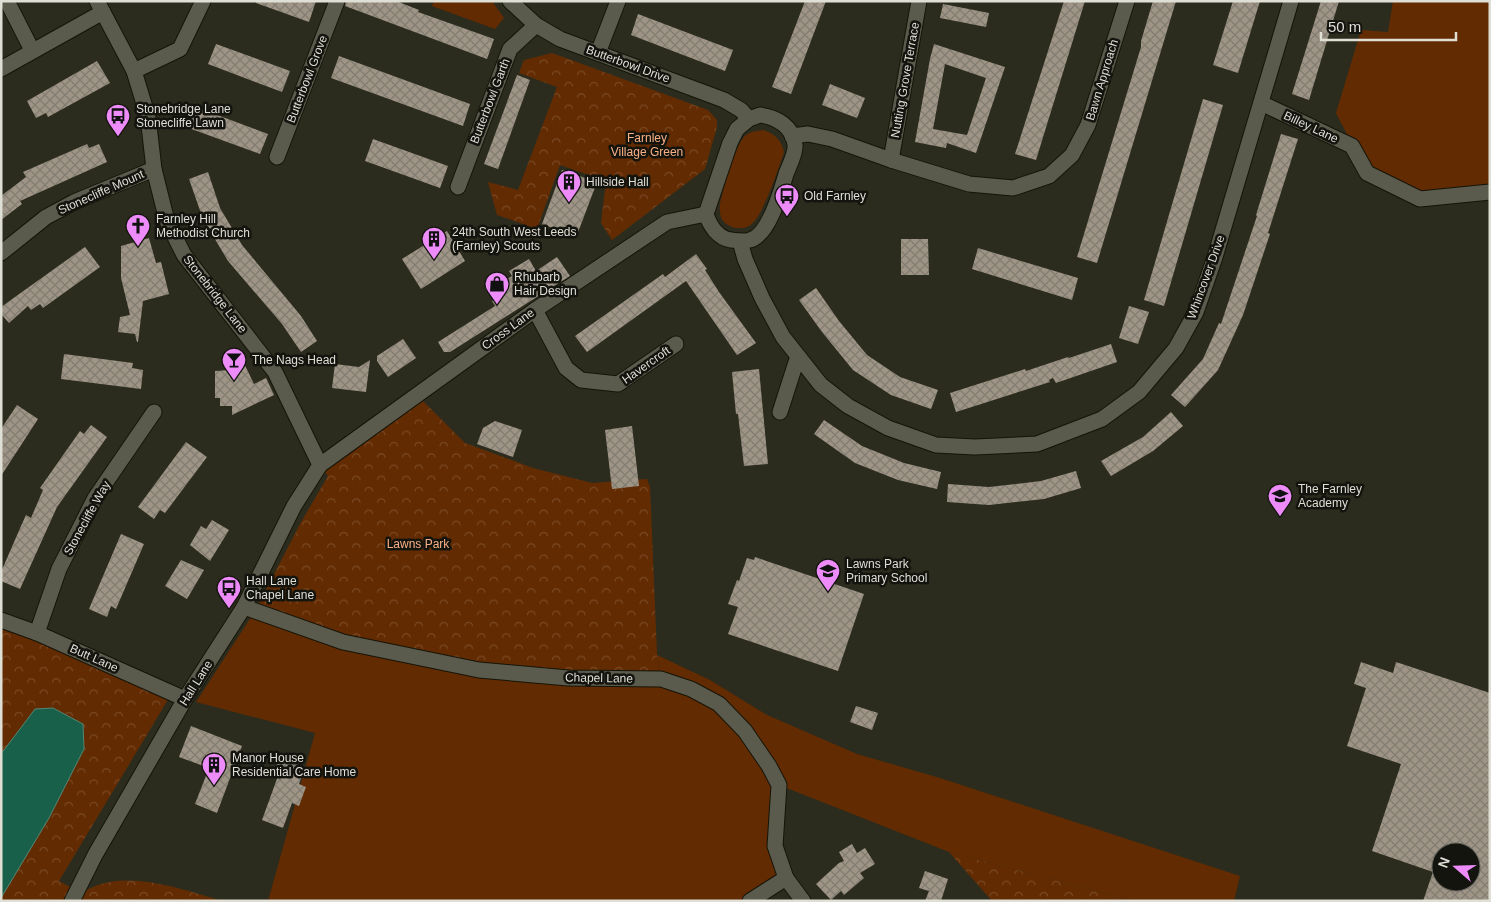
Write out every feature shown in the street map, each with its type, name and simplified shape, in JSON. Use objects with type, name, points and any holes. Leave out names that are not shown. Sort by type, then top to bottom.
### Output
[{"type":"street","points":[[7,1],[32,50]]},
{"type":"street","points":[[134,71],[180,49],[203,1]]},
{"type":"street","name":"Butterbowl Grove","points":[[277,157],[337,1]]},
{"type":"street","name":"Butterbowl Drive","points":[[510,1],[536,25],[560,39],[724,100],[741,110],[749,119]]},
{"type":"street","points":[[598,52],[618,1]]},
{"type":"street","name":"Nutting Grove Terrace","points":[[891,160],[919,1]]},
{"type":"street","name":"Bawn Approach","points":[[891,160],[969,184],[1013,188],[1049,176],[1072,155],[1088,125],[1126,1]]},
{"type":"street","name":"Whincover Drive","points":[[740,241],[745,260],[762,298],[783,337],[798,356],[821,385],[848,406],[888,428],[936,445],[975,447],[1037,444],[1102,419],[1139,392],[1176,348],[1196,312],[1215,257],[1291,1]]},
{"type":"street","points":[[1,68],[100,6]]},
{"type":"street","name":"Stonebridge Lane","points":[[100,6],[134,71],[148,117],[154,169],[167,221],[184,255],[275,372],[320,465]]},
{"type":"street","name":"Butterbowl Garth","points":[[458,187],[510,49],[536,25]]},
{"type":"street","name":"Billey Lane","points":[[1261,103],[1352,146],[1367,173],[1420,199],[1490,192]]},
{"type":"street","points":[[760,115],[779,120],[792,136],[795,146],[778,199],[764,229],[752,240],[726,240],[710,227],[706,214],[730,143],[737,129],[749,119],[760,115]]},
{"type":"street","points":[[792,136],[808,134],[820,136],[891,160]]},
{"type":"street","name":"Stonecliffe Mount","points":[[1,253],[53,213],[74,202],[154,169]]},
{"type":"street","name":"Cross Lane","points":[[320,465],[535,310],[667,222],[706,214]]},
{"type":"street","name":"Havercroft","points":[[535,310],[566,368],[581,380],[618,384],[676,344]]},
{"type":"street","points":[[780,412],[798,356]]},
{"type":"street","name":"Stonecliffe Way","points":[[37,633],[59,569],[95,498],[154,412]]},
{"type":"street","name":"Hall Lane","points":[[72,901],[95,855],[185,699],[244,607],[294,506],[320,465]]},
{"type":"street","name":"Chapel Lane","points":[[244,607],[343,642],[479,670],[568,678],[661,679],[691,689],[720,704],[745,731],[769,766],[779,785],[775,846],[786,878],[803,901]]},
{"type":"street","name":"Butt Lane","points":[[1,620],[37,633],[185,699]]},
{"type":"street","points":[[750,901],[786,878]]},
{"type":"green space","points":[[434,1],[492,1],[504,18],[495,29],[432,6]]},
{"type":"green space","points":[[1393,1],[1490,1],[1490,192],[1420,199],[1367,173],[1336,113],[1361,30],[1388,32]]},
{"type":"green space","name":"Farnley Village Green","points":[[552,53],[708,110],[717,120],[717,127],[705,169],[612,240],[601,223],[606,181],[560,165],[537,229],[497,215],[488,182],[518,190],[557,87],[519,73],[524,60]]},
{"type":"green space","points":[[764,130],[777,138],[784,152],[770,192],[754,222],[744,228],[732,227],[722,220],[720,210],[720,203],[730,168],[737,148],[745,136],[752,132]]},
{"type":"green space","name":"Lawns Park","points":[[417,395],[465,443],[533,468],[592,483],[647,479],[650,487],[657,654],[661,679],[568,678],[343,642],[255,611],[300,524],[328,476],[320,465]]},
{"type":"green space","points":[[255,611],[661,678],[657,655],[710,680],[767,715],[857,754],[940,778],[1240,876],[1234,901],[1134,901],[949,852],[779,785],[775,846],[786,878],[750,901],[268,901],[315,733],[196,702]]},
{"type":"green space","points":[[1,620],[172,693],[59,881],[81,893],[96,886],[113,882],[128,881],[161,884],[223,901],[1,901]]},
{"type":"green space","points":[[949,852],[1134,901],[992,901]]},
{"type":"shaded area","points":[[53,708],[83,724],[84,749],[49,818],[1,898],[1,754],[35,709]]},
{"type":"building","points":[[256,1],[316,1],[309,22],[256,3]]},
{"type":"building","points":[[346,1],[396,1],[419,10],[418,12],[494,39],[487,59],[345,6]]},
{"type":"building","points":[[805,1],[826,1],[791,94],[772,87]]},
{"type":"building","points":[[1064,1],[1085,1],[1036,160],[1015,154]]},
{"type":"building","points":[[1153,1],[1176,1],[1097,263],[1077,257],[1141,47],[1141,41]]},
{"type":"building","points":[[1233,1],[1260,1],[1238,73],[1213,65]]},
{"type":"building","points":[[1321,1],[1339,1],[1309,100],[1292,94]]},
{"type":"building","points":[[943,4],[989,13],[986,27],[940,18]]},
{"type":"building","points":[[638,14],[733,50],[725,71],[631,35]]},
{"type":"building","points":[[216,44],[290,71],[282,92],[208,64]]},
{"type":"building","points":[[934,44],[1005,67],[976,153],[947,143],[946,148],[915,142]],"holes":[[[945,64],[986,78],[967,135],[933,129]]]},
{"type":"building","points":[[339,56],[470,104],[463,126],[331,78]]},
{"type":"building","points":[[97,61],[110,83],[48,117],[46,113],[36,118],[27,101]]},
{"type":"building","points":[[517,75],[530,80],[498,169],[484,164]]},
{"type":"building","points":[[830,84],[865,98],[857,118],[822,105]]},
{"type":"building","points":[[1203,99],[1223,105],[1164,306],[1144,300]]},
{"type":"building","points":[[193,106],[268,134],[260,154],[186,127]]},
{"type":"building","points":[[1281,134],[1298,139],[1268,233],[1270,234],[1243,315],[1218,370],[1185,407],[1171,395],[1203,359],[1219,323],[1221,324],[1257,216]]},
{"type":"building","points":[[373,139],[448,166],[440,188],[365,161]]},
{"type":"building","points":[[87,144],[89,148],[99,144],[107,162],[20,201],[22,204],[1,220],[1,196],[26,177],[23,172]]},
{"type":"building","name":"Hillside Hall","points":[[562,170],[597,182],[577,235],[571,235],[542,224]]},
{"type":"building","points":[[208,172],[220,208],[242,245],[301,316],[317,341],[301,352],[282,324],[228,261],[203,219],[189,179]]},
{"type":"building","name":"24th South West Leeds (Farnley) Scouts","points":[[447,231],[465,261],[421,289],[402,259]]},
{"type":"building","points":[[149,238],[156,263],[161,262],[169,294],[143,301],[137,342],[135,334],[118,332],[120,317],[130,315],[121,278],[121,246]]},
{"type":"building","points":[[901,239],[928,239],[929,275],[901,275]]},
{"type":"building","points":[[85,247],[100,267],[43,308],[40,304],[31,310],[28,306],[9,323],[1,314],[1,307]]},
{"type":"building","points":[[978,248],[1078,278],[1072,300],[972,269]]},
{"type":"building","points":[[696,254],[707,269],[705,270],[719,292],[756,343],[737,355],[686,281],[587,352],[575,336],[663,274],[665,277]]},
{"type":"building","points":[[557,257],[570,276],[450,352],[444,352],[438,342],[495,306],[492,301],[502,294],[497,285],[512,276],[509,271],[529,259],[536,271]]},
{"type":"building","points":[[816,288],[839,321],[867,355],[900,377],[938,390],[931,409],[891,395],[853,370],[799,300]]},
{"type":"building","points":[[1129,306],[1149,312],[1138,344],[1119,338]]},
{"type":"building","points":[[403,339],[416,358],[388,377],[377,361],[377,356]]},
{"type":"building","points":[[1111,344],[1117,362],[1056,383],[1053,378],[1049,380],[1050,382],[956,412],[950,393]]},
{"type":"building","name":"The Nags Head","points":[[237,349],[254,384],[266,378],[274,395],[232,415],[232,406],[220,406],[220,398],[215,398],[215,371],[231,370],[224,355]]},
{"type":"building","points":[[64,354],[133,363],[132,368],[143,370],[141,389],[61,379]]},
{"type":"building","points":[[370,360],[366,392],[332,388],[335,364],[359,367]]},
{"type":"building","points":[[759,369],[768,464],[744,466],[732,372]]},
{"type":"building","points":[[17,405],[38,419],[1,476],[1,429]]},
{"type":"building","points":[[1171,412],[1183,426],[1153,451],[1111,476],[1101,461],[1143,437]]},
{"type":"building","points":[[824,420],[862,446],[904,463],[941,472],[937,489],[898,480],[855,463],[814,434]]},
{"type":"building","points":[[495,421],[522,430],[513,457],[477,444],[483,428]]},
{"type":"building","points":[[91,425],[107,437],[57,507],[20,589],[1,581],[1,572],[26,515],[31,518],[43,490],[40,488],[80,431],[84,434]]},
{"type":"building","points":[[632,426],[639,486],[612,489],[605,430]]},
{"type":"building","points":[[186,442],[207,457],[165,513],[160,510],[154,519],[138,507]]},
{"type":"building","points":[[1076,471],[1081,488],[1044,499],[989,505],[947,502],[948,484],[989,487],[1041,481]]},
{"type":"building","points":[[212,520],[229,530],[210,561],[190,545],[201,526],[206,529]]},
{"type":"building","points":[[121,534],[144,544],[116,609],[111,606],[107,617],[89,609]]},
{"type":"building","points":[[755,557],[864,594],[838,671],[728,634],[738,607],[728,604],[747,558],[754,560]]},
{"type":"building","points":[[181,560],[204,570],[187,599],[165,586]]},
{"type":"building","points":[[1361,662],[1393,673],[1396,662],[1490,693],[1490,901],[1423,901],[1431,878],[1431,892],[1481,892],[1481,842],[1431,842],[1431,871],[1372,851],[1401,764],[1347,746],[1366,688],[1354,684]]},
{"type":"building","points":[[856,706],[878,713],[872,730],[850,722]]},
{"type":"building","name":"Manor House Residential Care Home","points":[[191,726],[242,746],[217,813],[195,804],[209,768],[179,757]]},
{"type":"building","points":[[279,758],[305,768],[299,784],[306,787],[299,806],[292,803],[283,828],[262,820],[278,776],[273,775]]},
{"type":"building","points":[[852,844],[857,853],[865,848],[875,864],[860,873],[864,878],[844,895],[841,891],[831,900],[816,884],[839,863],[844,861],[839,852]]},
{"type":"building","points":[[925,871],[948,879],[941,901],[925,901],[929,891],[919,888]]},
{"type":"place","name":"Stonebridge Lane Stonecliffe Lawn","points":[[118,137]]},
{"type":"place","name":"Hillside Hall","points":[[569,203]]},
{"type":"place","name":"Old Farnley","points":[[787,217]]},
{"type":"place","name":"Farnley Hill Methodist Church","points":[[138,247]]},
{"type":"place","name":"24th South West Leeds (Farnley) Scouts","points":[[434,260]]},
{"type":"place","name":"Rhubarb Hair Design","points":[[497,305]]},
{"type":"place","name":"The Nags Head","points":[[234,381]]},
{"type":"place","name":"The Farnley Academy","points":[[1280,517]]},
{"type":"place","name":"Lawns Park Primary School","points":[[828,592]]},
{"type":"place","name":"Hall Lane Chapel Lane","points":[[229,609]]},
{"type":"place","name":"Manor House Residential Care Home","points":[[214,786]]}]
